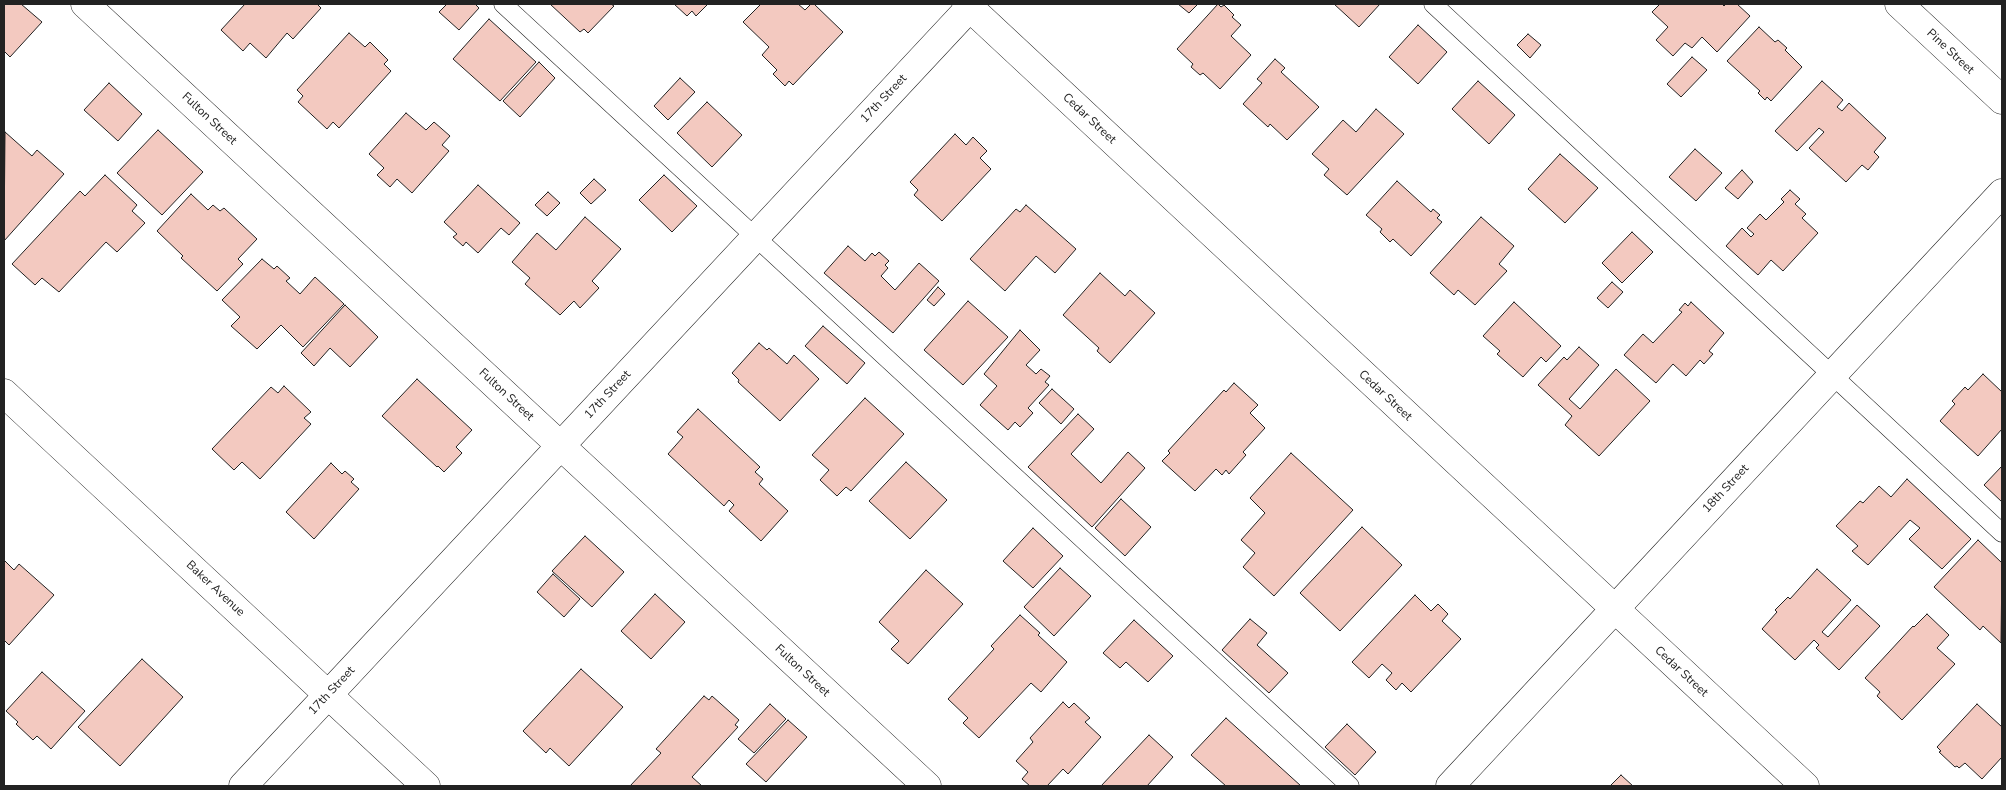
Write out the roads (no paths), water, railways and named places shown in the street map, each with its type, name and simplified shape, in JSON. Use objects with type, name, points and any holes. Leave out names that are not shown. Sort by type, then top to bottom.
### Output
[{"type":"street","name":"Fulton Street","points":[[84,4],[927,786]]},
{"type":"street","name":"Pine Street","points":[[1898,4],[2002,100]]},
{"type":"street","name":"17th Street","points":[[243,786],[969,5]]},
{"type":"street","name":"Cedar Street","points":[[969,5],[1614,610],[1805,786]]},
{"type":"street","name":"18th Street","points":[[1450,786],[2002,193]]},
{"type":"street","name":"Baker Avenue","points":[[4,393],[426,786]]},
{"type":"lane","points":[[503,4],[1350,786]]},
{"type":"lane","points":[[1433,4],[2002,533]]}]
